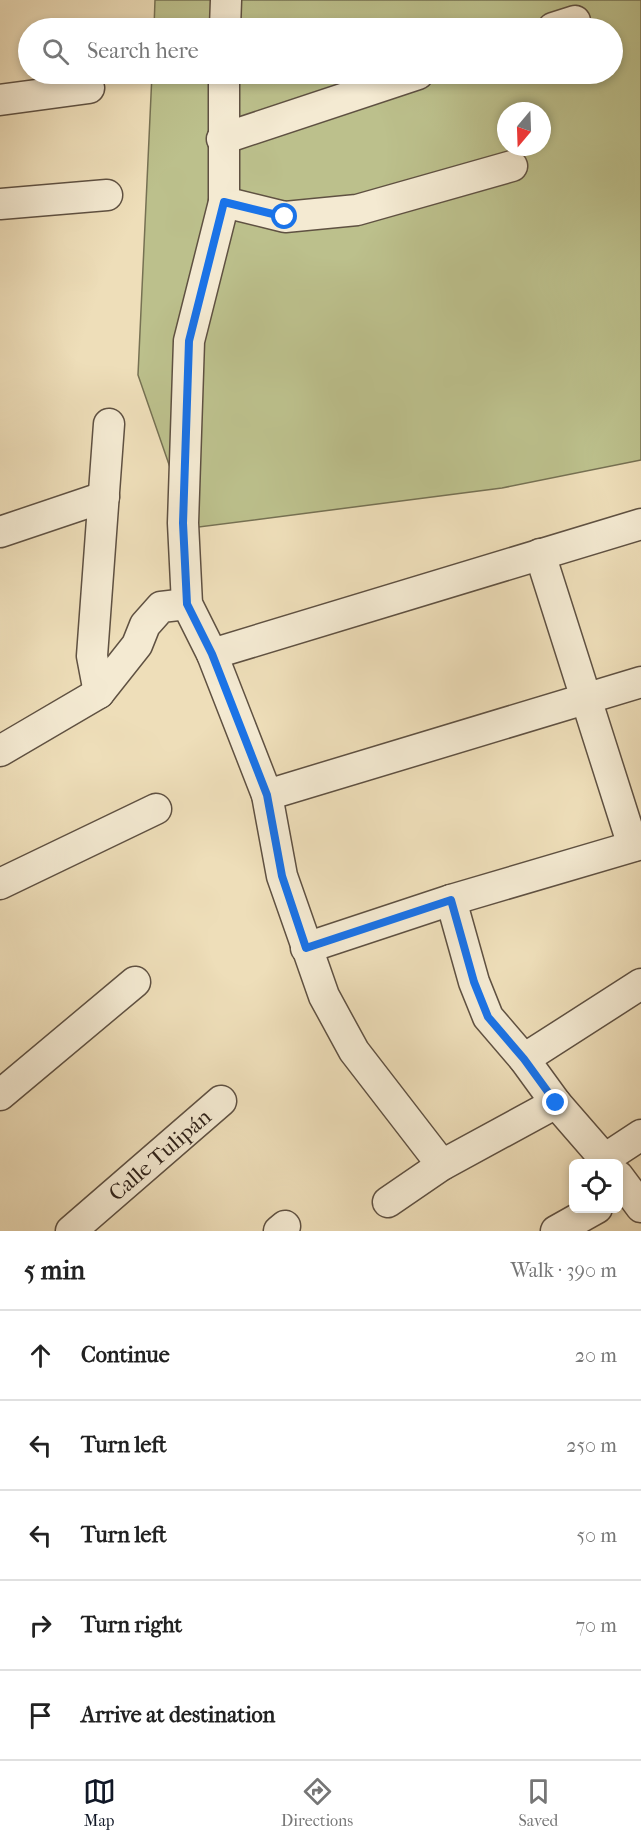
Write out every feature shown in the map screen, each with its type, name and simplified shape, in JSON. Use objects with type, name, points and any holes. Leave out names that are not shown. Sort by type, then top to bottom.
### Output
[{"type":"street","points":[[225,0],[225,18]]},
{"type":"street","points":[[224,84],[222,139],[224,202],[189,341],[183,523],[187,604],[212,654],[267,795],[282,876],[324,996],[354,1051],[442,1165]]},
{"type":"street","points":[[222,139],[388,84]]},
{"type":"street","points":[[0,100],[89,88]]},
{"type":"street","points":[[224,202],[285,217],[357,210],[512,166]]},
{"type":"street","points":[[0,204],[107,195]]},
{"type":"street","points":[[99,693],[92,656],[109,424]]},
{"type":"street","points":[[0,532],[104,497]]},
{"type":"street","points":[[212,654],[641,524]]},
{"type":"street","points":[[306,948],[451,900],[637,845],[585,700],[540,554]]},
{"type":"street","points":[[0,751],[99,693],[137,645],[145,625],[162,607],[187,604]]},
{"type":"street","points":[[267,795],[641,682]]},
{"type":"street","points":[[0,884],[156,809]]},
{"type":"street","points":[[451,900],[474,982],[488,1017],[524,1059],[601,1159]]},
{"type":"street","points":[[0,1095],[135,982]]},
{"type":"street","points":[[524,1059],[641,984]]},
{"type":"street","name":"Calle Tulipán","points":[[71,1231],[222,1101]]},
{"type":"street","points":[[388,1202],[442,1165],[556,1103]]},
{"type":"street","points":[[623,1175],[641,1135]]},
{"type":"street","points":[[556,1231],[590,1213]]},
{"type":"green space","points":[[155,0],[641,0],[641,460],[502,488],[191,528],[138,375],[152,84],[623,84],[623,18],[154,18]]},
{"type":"route","points":[[285,217],[224,202],[212,247],[189,341],[183,523],[187,604],[212,654],[267,795],[282,876],[306,948],[451,900],[474,982],[488,1017],[524,1059],[556,1103]]}]
